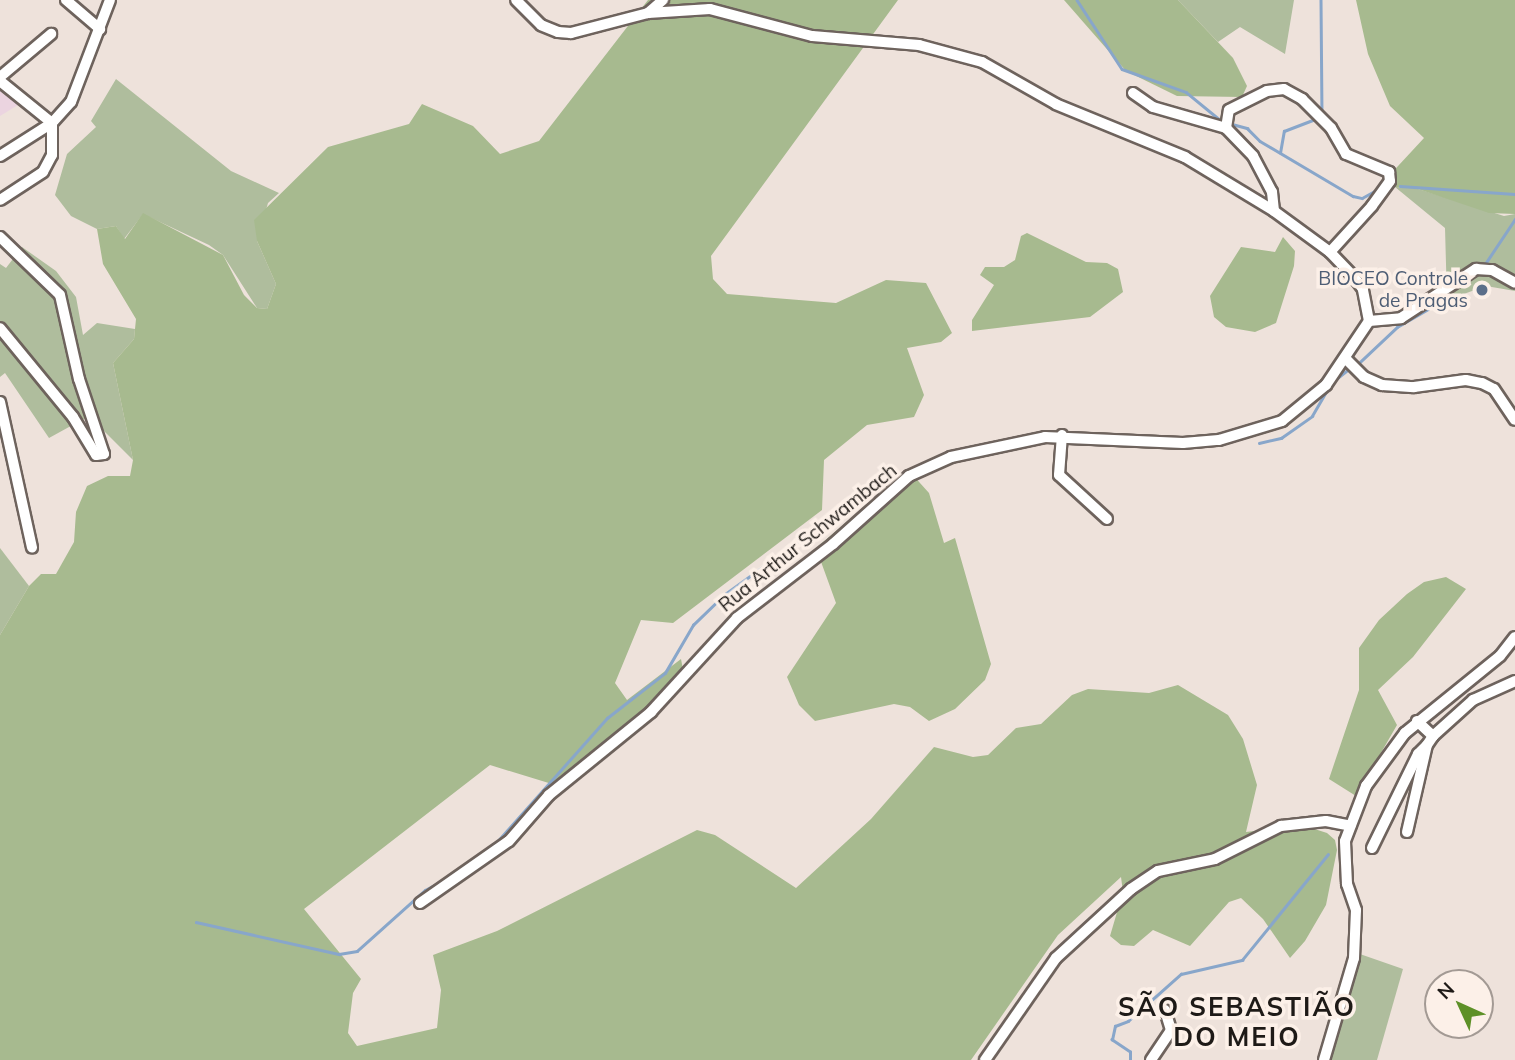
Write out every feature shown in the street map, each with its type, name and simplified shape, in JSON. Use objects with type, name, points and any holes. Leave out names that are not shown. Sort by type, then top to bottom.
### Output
[{"type":"street","points":[[66,0],[100,29]]},
{"type":"street","points":[[0,156],[52,123],[79,88],[110,0]]},
{"type":"street","points":[[516,0],[541,25],[571,33],[648,13],[710,9],[812,36],[919,44],[982,62],[1056,104],[1203,166],[1274,211],[1330,252],[1363,289],[1369,321],[1401,318],[1476,270],[1492,270],[1515,283]]},
{"type":"street","points":[[648,13],[663,0]]},
{"type":"street","points":[[51,34],[0,79],[52,123]]},
{"type":"street","points":[[1226,128],[1228,110],[1267,91],[1284,89],[1302,99],[1331,128],[1346,154],[1389,172],[1390,181],[1372,206],[1330,252]]},
{"type":"street","points":[[1133,93],[1153,107],[1226,128],[1253,156],[1272,192],[1274,211]]},
{"type":"street","points":[[0,200],[48,165],[52,123]]},
{"type":"street","points":[[0,237],[60,295],[79,379],[104,454],[100,457],[93,451],[74,418],[0,328]]},
{"type":"street","name":"Rua Arthur Schwambach","points":[[420,903],[509,841],[550,795],[651,712],[728,626],[833,544],[909,476],[951,457],[1062,435],[1183,443],[1219,440],[1282,421],[1326,385],[1347,360],[1369,321]]},
{"type":"street","points":[[1347,360],[1364,377],[1382,385],[1414,387],[1466,380],[1482,383],[1494,389],[1515,420]]},
{"type":"street","points":[[0,402],[32,548]]},
{"type":"street","points":[[1062,435],[1056,466],[1059,475],[1107,519]]},
{"type":"street","points":[[1324,1060],[1339,1020],[1358,932],[1345,861],[1351,826],[1366,786],[1417,722],[1471,681],[1515,637]]},
{"type":"street","points":[[1372,848],[1418,754],[1473,700],[1515,681]]},
{"type":"street","points":[[1407,832],[1430,741],[1417,722]]},
{"type":"street","points":[[985,1060],[1056,958],[1131,889],[1158,871],[1215,859],[1281,826],[1326,821],[1351,826]]},
{"type":"street","points":[[1151,1060],[1171,1030],[1165,1010]]},
{"type":"shaded area","points":[[0,91],[18,105],[0,116]]},
{"type":"green space","points":[[648,0],[898,0],[711,256],[713,279],[727,294],[836,303],[886,280],[926,283],[952,333],[941,342],[907,348],[924,395],[914,417],[867,425],[824,460],[822,510],[673,623],[641,620],[615,683],[627,700],[681,659],[684,675],[680,689],[651,716],[552,784],[490,765],[304,909],[361,979],[353,993],[348,1033],[357,1046],[437,1028],[441,990],[433,955],[497,931],[697,830],[715,835],[796,888],[871,819],[934,747],[973,757],[988,755],[1016,728],[1041,724],[1072,695],[1088,689],[1149,693],[1178,685],[1228,715],[1243,739],[1257,785],[1246,832],[1302,825],[1327,833],[1335,840],[1337,850],[1326,905],[1305,941],[1290,958],[1263,919],[1241,898],[1229,902],[1190,946],[1153,930],[1134,946],[1121,945],[1110,936],[1123,892],[1121,877],[1058,935],[971,1060],[0,1060],[0,635],[29,586],[41,574],[56,574],[74,542],[76,512],[87,486],[108,476],[130,476],[133,460],[113,363],[134,339],[136,319],[103,264],[97,229],[116,226],[125,239],[143,213],[223,255],[244,295],[257,308],[267,309],[276,284],[257,241],[254,220],[328,147],[409,124],[422,104],[473,126],[500,154],[539,141]]},
{"type":"green space","points":[[1064,0],[1178,0],[1233,58],[1247,86],[1242,97],[1177,96],[1126,71]]},
{"type":"green space","points":[[1178,0],[1294,0],[1285,54],[1240,27],[1218,42]]},
{"type":"green space","points":[[1356,0],[1515,0],[1515,214],[1489,213],[1415,188],[1395,187],[1386,179],[1424,138],[1390,106],[1368,54]]},
{"type":"green space","points":[[116,79],[231,171],[279,193],[268,203],[257,241],[276,284],[267,309],[257,308],[223,255],[209,245],[143,214],[124,239],[116,226],[97,229],[71,216],[55,195],[67,154],[96,127],[91,121]]},
{"type":"green space","points":[[1395,187],[1415,188],[1504,216],[1515,214],[1515,291],[1486,286],[1447,300],[1445,228]]},
{"type":"green space","points":[[1027,233],[1086,262],[1107,263],[1118,269],[1123,292],[1090,317],[972,331],[972,320],[994,285],[980,275],[985,267],[1004,267],[1015,260],[1021,236]]},
{"type":"green space","points":[[1283,237],[1295,251],[1294,266],[1276,323],[1255,332],[1226,327],[1214,317],[1210,296],[1241,247],[1275,252]]},
{"type":"green space","points":[[22,247],[56,271],[76,297],[83,335],[97,323],[135,329],[134,339],[113,363],[133,460],[89,416],[49,438],[5,373],[0,377],[0,264],[6,268]]},
{"type":"green space","points":[[911,473],[929,493],[944,543],[955,538],[991,664],[985,680],[955,709],[929,721],[910,707],[894,704],[815,721],[799,705],[787,677],[836,603],[816,548],[903,474]]},
{"type":"green space","points":[[0,548],[29,586],[0,635]]},
{"type":"green space","points":[[1446,577],[1466,589],[1413,657],[1378,690],[1397,725],[1356,796],[1329,779],[1359,690],[1359,648],[1379,620],[1407,594],[1424,582]]},
{"type":"green space","points":[[1357,953],[1403,969],[1377,1060],[1318,1060]]},
{"type":"waterway","points":[[1077,0],[1122,69],[1186,92],[1219,119]]},
{"type":"waterway","points":[[1321,0],[1322,114]]},
{"type":"waterway","points":[[1280,153],[1284,131],[1315,119]]},
{"type":"waterway","points":[[1232,124],[1247,128],[1260,141],[1353,196],[1362,198],[1380,188]]},
{"type":"waterway","points":[[1400,186],[1515,194]]},
{"type":"waterway","points":[[1485,264],[1515,219]]},
{"type":"waterway","points":[[1360,362],[1397,327],[1428,309]]},
{"type":"waterway","points":[[1336,379],[1350,368]]},
{"type":"waterway","points":[[1259,443],[1281,438],[1312,416],[1327,390]]},
{"type":"waterway","points":[[494,845],[607,718],[665,673],[693,625],[725,594],[835,515]]},
{"type":"waterway","points":[[1130,1060],[1130,1052],[1112,1040],[1115,1026],[1128,1021],[1181,974],[1242,960],[1328,854]]},
{"type":"waterway","points":[[196,922],[339,954],[357,951],[425,890],[449,877]]},
{"type":"place","name":"BIOCEO Controle de Pragas","points":[[1482,290]]},
{"type":"district","name":"SÃO SEBASTIÃO DO MEIO","points":[[1237,1022]]}]
